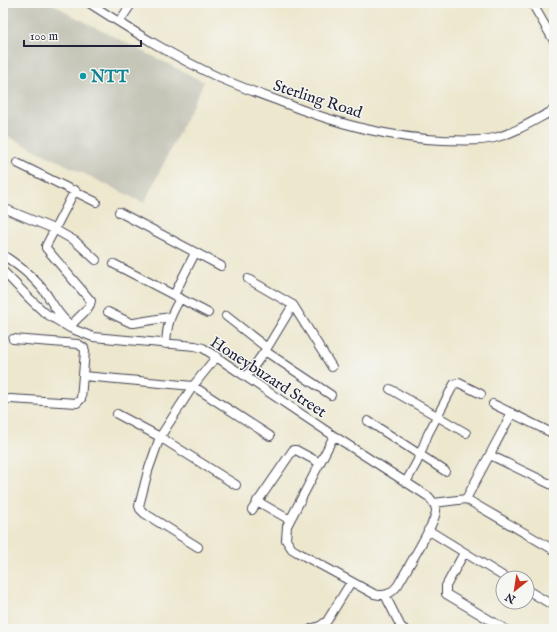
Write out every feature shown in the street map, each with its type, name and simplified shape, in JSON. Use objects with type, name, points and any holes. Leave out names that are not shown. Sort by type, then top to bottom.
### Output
[{"type":"street","name":"Sterling Road","points":[[89,3],[174,54],[219,77],[307,112],[346,124],[384,133],[431,140],[494,139],[514,131],[554,110]]},
{"type":"street","points":[[119,22],[132,3]]},
{"type":"street","points":[[532,3],[554,41]]},
{"type":"street","points":[[17,163],[96,202]]},
{"type":"street","points":[[72,325],[91,305],[91,301],[46,248],[46,245],[74,190]]},
{"type":"street","points":[[3,208],[54,229],[75,241],[96,260]]},
{"type":"street","points":[[118,212],[221,266]]},
{"type":"street","points":[[166,344],[167,326],[177,297],[196,253]]},
{"type":"street","name":"Honeybuzard Street","points":[[3,255],[34,279],[44,291],[58,313],[66,321],[93,334],[114,338]]},
{"type":"street","points":[[114,264],[208,313]]},
{"type":"street","name":"Honeybuzard Street","points":[[3,271],[39,308],[70,328],[93,337],[203,348],[247,376],[334,436],[429,497],[434,503]]},
{"type":"street","points":[[248,279],[294,305],[332,367]]},
{"type":"street","points":[[247,376],[266,350],[294,305]]},
{"type":"street","points":[[108,312],[134,323],[170,317]]},
{"type":"street","points":[[226,316],[266,350],[331,395]]},
{"type":"street","points":[[10,399],[77,403],[81,399],[84,376],[85,351],[82,346],[78,344],[13,339]]},
{"type":"street","points":[[198,547],[140,510],[139,506],[148,471],[160,437],[193,386],[217,356]]},
{"type":"street","points":[[84,376],[193,386],[270,436]]},
{"type":"street","points":[[406,482],[420,456],[428,434],[455,383],[459,383],[481,394]]},
{"type":"street","points":[[390,389],[466,433]]},
{"type":"street","points":[[493,404],[554,434]]},
{"type":"street","points":[[466,499],[512,413]]},
{"type":"street","points":[[117,414],[160,437],[236,485]]},
{"type":"street","points":[[368,421],[445,471]]},
{"type":"street","name":"Honeybuzard Street","points":[[334,436],[290,520],[286,530],[286,540],[292,549],[351,582],[374,594],[385,595]]},
{"type":"street","points":[[252,510],[293,450],[296,450],[320,463]]},
{"type":"street","points":[[490,455],[554,486]]},
{"type":"street","points":[[401,628],[385,595],[394,590],[398,585],[428,530],[435,515],[436,510],[434,503],[466,499],[554,550]]},
{"type":"street","points":[[258,501],[290,520]]},
{"type":"street","points":[[428,530],[495,571]]},
{"type":"street","points":[[464,553],[446,586],[446,594],[505,629]]},
{"type":"street","points":[[311,629],[327,622],[351,582]]},
{"type":"street","points":[[535,595],[554,606]]},
{"type":"shaded area","points":[[3,3],[52,3],[71,15],[204,82],[144,203],[3,134]]},
{"type":"place","name":"NTT","points":[[83,76]]}]
